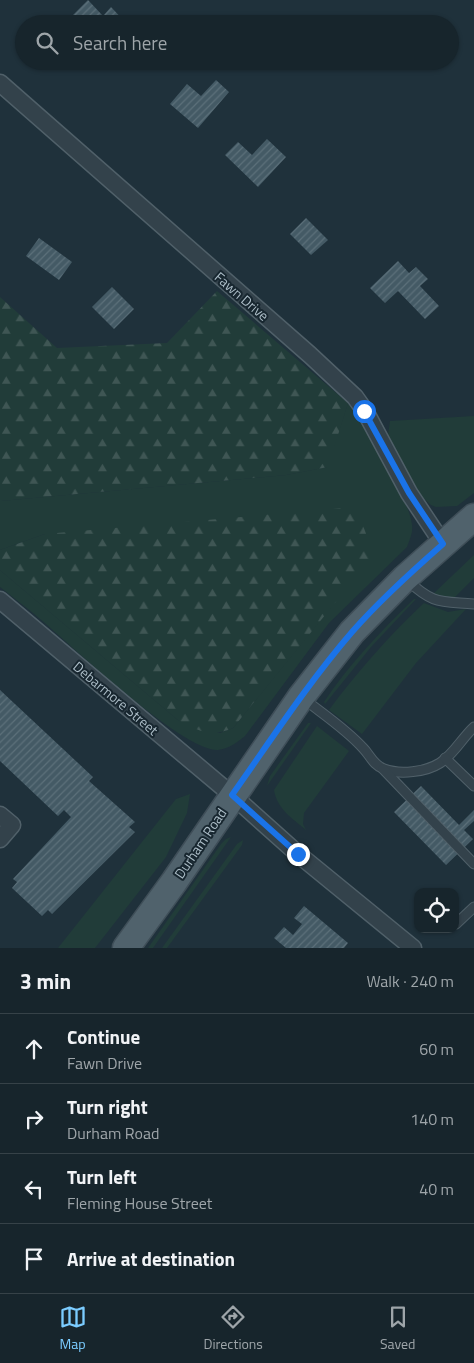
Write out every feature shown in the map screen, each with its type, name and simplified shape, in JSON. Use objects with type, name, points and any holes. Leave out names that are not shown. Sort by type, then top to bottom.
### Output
[{"type":"main road","name":"Durham Road","points":[[126,948],[174,882],[301,697],[352,632],[405,578],[474,517]]},
{"type":"street","name":"Fawn Drive","points":[[0,83],[310,355],[354,397],[375,428],[409,493],[443,544]]},
{"type":"street","name":"Debarmore Street","points":[[2,605],[232,795],[402,944]]},
{"type":"street","points":[[0,815],[12,825],[0,839]]},
{"type":"lane","points":[[405,578],[416,589],[432,599],[447,603],[474,604]]},
{"type":"lane","points":[[301,697],[363,748],[371,760],[383,768],[474,864]]},
{"type":"lane","points":[[383,768],[398,772],[424,769],[439,763],[452,752],[474,727]]},
{"type":"lane","points":[[445,758],[474,786]]},
{"type":"lane","points":[[459,921],[474,907]]},
{"type":"green space","points":[[217,291],[348,403],[328,467],[286,475],[0,501],[0,297],[57,348],[167,343]]},
{"type":"green space","points":[[348,403],[363,425],[404,500],[412,525],[410,539],[407,547],[329,623],[245,736],[233,745],[218,750],[201,746],[178,733],[124,692],[0,587],[0,570],[178,720],[220,733],[233,728],[373,555],[45,534],[0,550],[0,501],[286,475],[327,467]]},
{"type":"green space","points":[[474,416],[474,493],[457,506],[436,507],[431,505],[420,495],[388,435],[390,421]]},
{"type":"green space","points":[[356,507],[374,555],[233,728],[217,733],[199,730],[178,720],[0,570],[0,550],[45,534]]},
{"type":"green space","points":[[474,555],[474,578],[454,598],[433,594]]},
{"type":"green space","points":[[416,599],[371,647],[325,704],[324,702],[355,661]]},
{"type":"green space","points":[[424,603],[448,612],[466,609],[416,663],[362,734],[329,710],[374,655]]},
{"type":"green space","points":[[308,723],[311,723],[267,786],[270,776]]},
{"type":"green space","points":[[317,726],[349,751],[304,813],[303,824],[306,830],[278,803],[274,790]]},
{"type":"green space","points":[[190,794],[187,813],[166,857],[95,948],[58,948],[176,799]]},
{"type":"green space","points":[[231,837],[153,948],[148,948],[221,844]]},
{"type":"green space","points":[[243,840],[242,845],[167,948],[162,948],[237,844]]},
{"type":"building","points":[[88,0],[102,15],[73,15]]},
{"type":"building","points":[[111,7],[119,15],[104,15]]},
{"type":"building","points":[[216,80],[229,92],[198,128],[170,104],[187,84],[201,96]]},
{"type":"building","points":[[267,139],[286,157],[258,187],[225,155],[238,142],[252,155]]},
{"type":"building","points":[[306,218],[328,240],[311,255],[290,234]]},
{"type":"building","points":[[39,238],[72,262],[59,280],[26,256]]},
{"type":"building","points":[[398,261],[409,273],[416,267],[428,279],[420,286],[439,306],[425,319],[398,291],[385,303],[370,288]]},
{"type":"building","points":[[112,287],[134,309],[114,329],[92,307]]},
{"type":"building","points":[[0,690],[93,777],[89,781],[135,822],[129,827],[135,832],[52,914],[48,910],[42,916],[12,888],[17,882],[13,879],[71,817],[64,810],[58,816],[0,761]]},
{"type":"building","points":[[421,786],[459,825],[474,810],[474,821],[464,830],[473,839],[446,865],[394,812]]},
{"type":"building","points":[[304,906],[348,943],[344,948],[286,948],[274,938],[284,927],[293,935],[302,924],[294,918]]},
{"type":"route","points":[[298,854],[232,795],[301,697],[352,632],[405,578],[443,544],[409,493],[364,411]]}]
